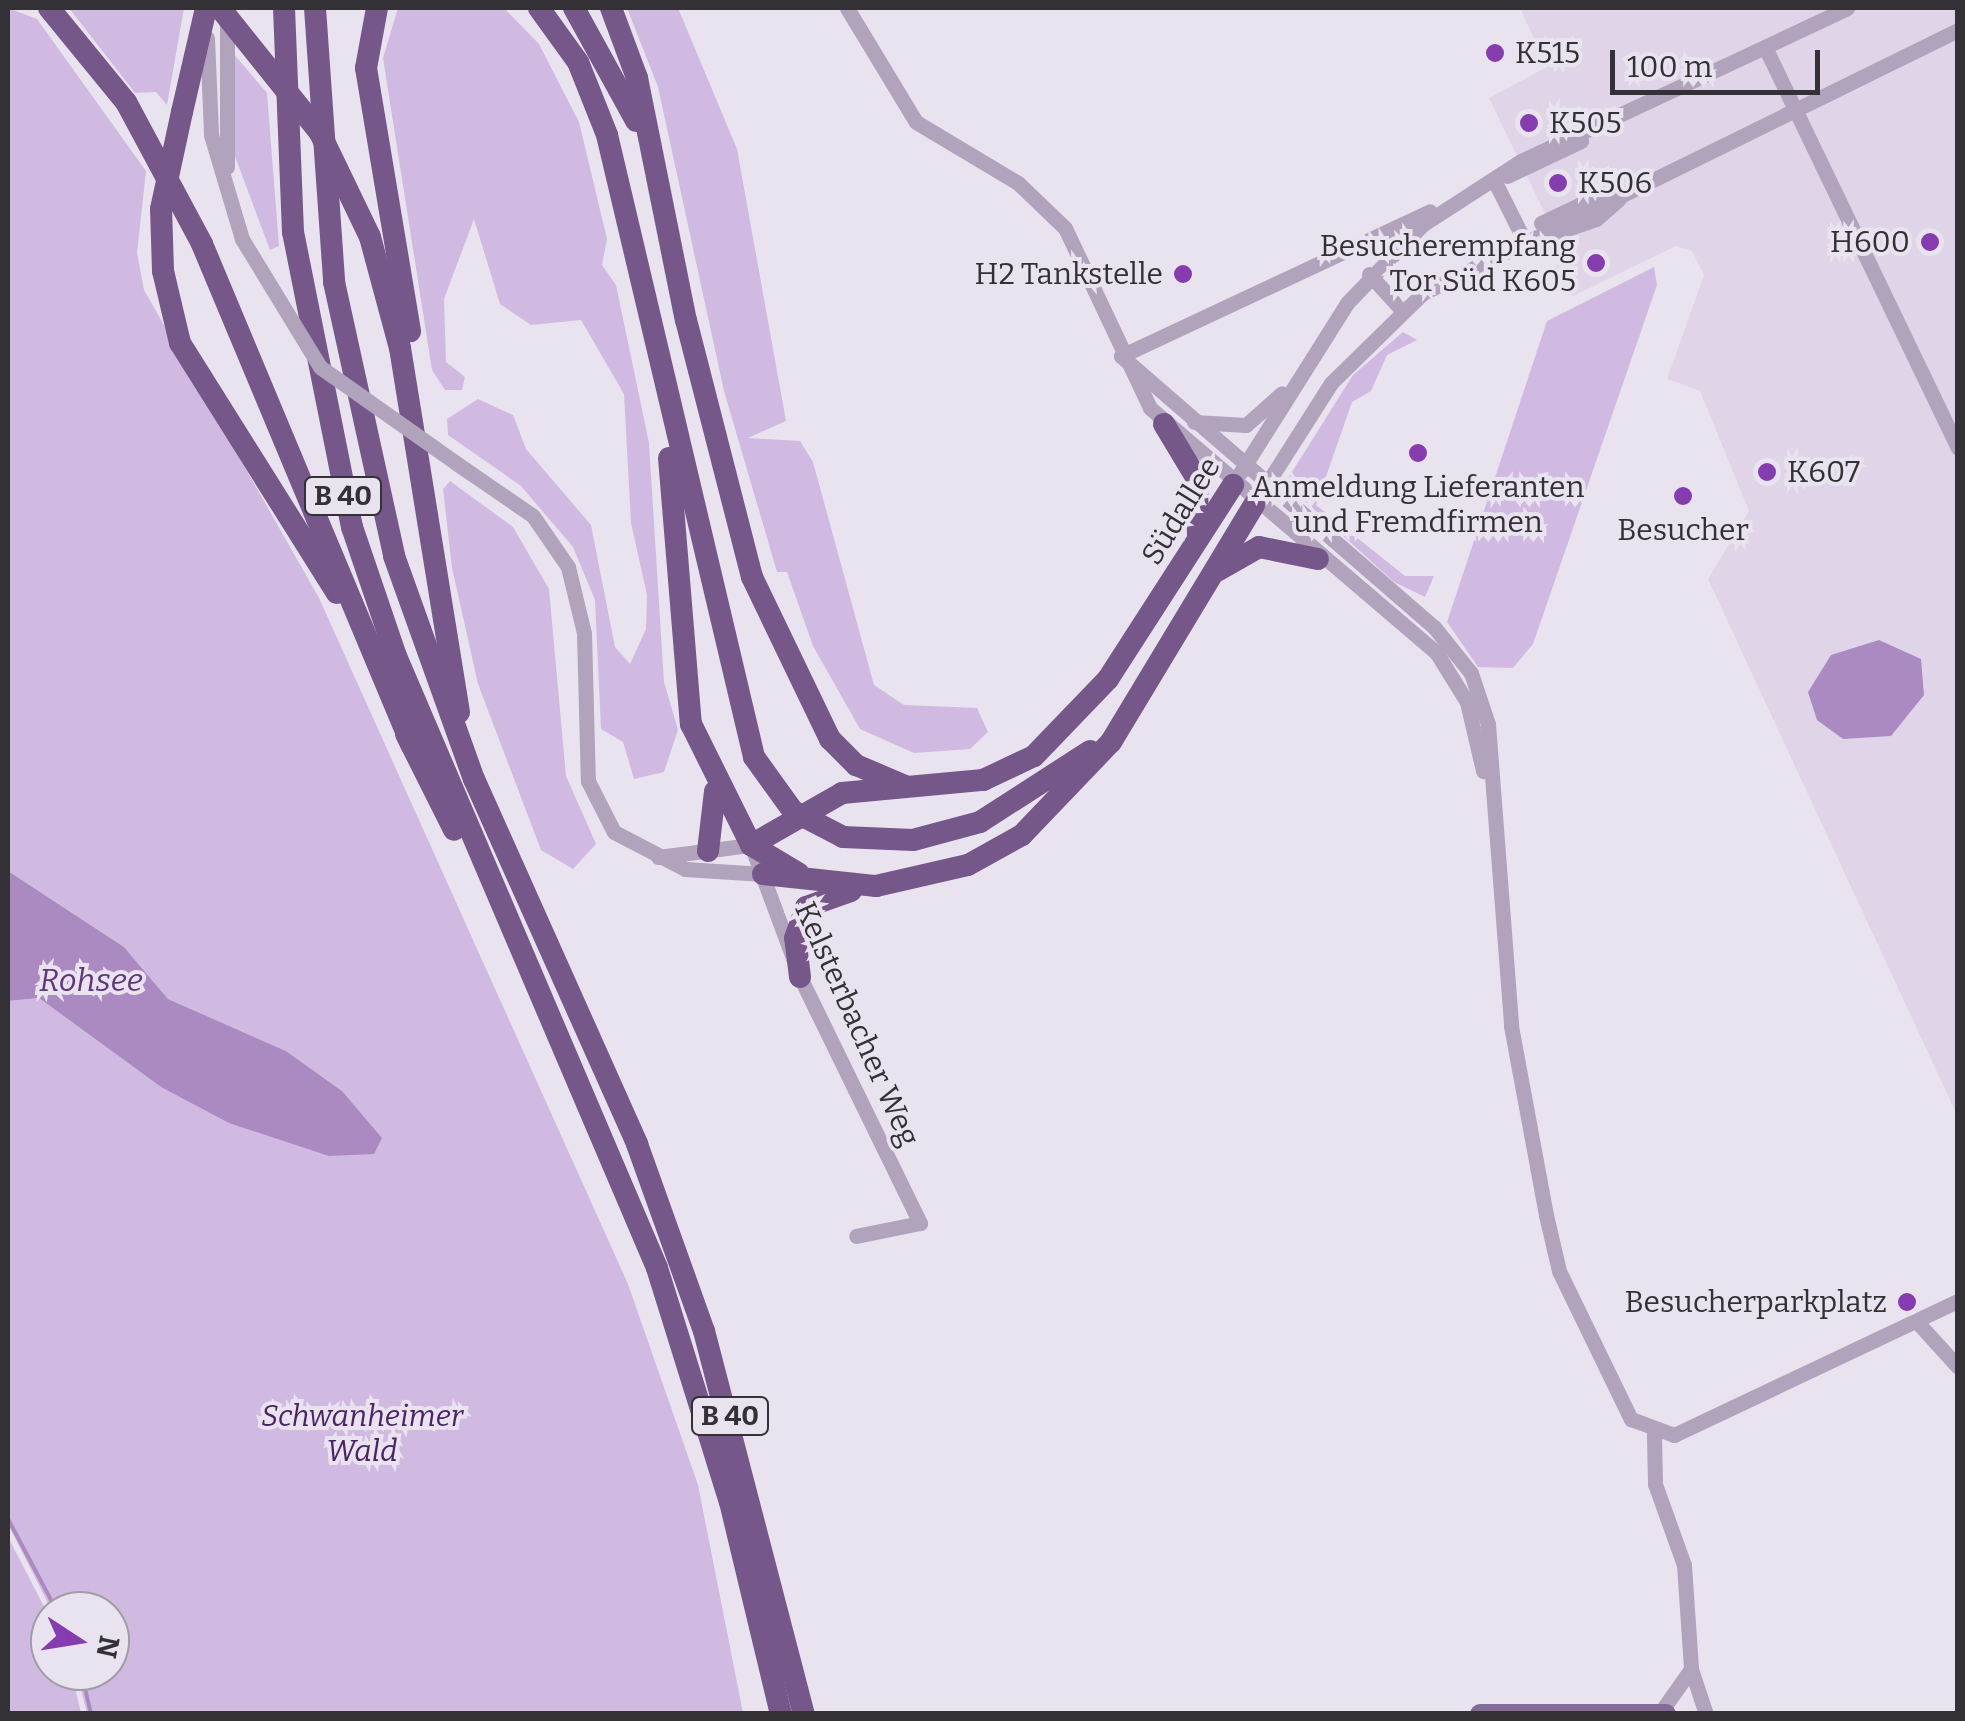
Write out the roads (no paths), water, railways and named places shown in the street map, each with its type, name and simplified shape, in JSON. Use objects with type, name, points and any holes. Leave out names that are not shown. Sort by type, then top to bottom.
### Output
[{"type":"highway","name":"B 40","points":[[49,8],[126,102],[202,244],[412,746],[526,955]]},
{"type":"highway","points":[[208,8],[161,209],[163,272],[180,343],[333,585],[412,746]]},
{"type":"highway","points":[[224,8],[320,134],[370,237],[404,374],[474,779]]},
{"type":"highway","name":"B 40","points":[[284,8],[293,232],[338,478],[396,656],[526,955],[680,1338],[781,1714]]},
{"type":"highway","name":"B 40","points":[[315,8],[326,221],[354,402],[410,611],[474,779],[637,1144],[704,1330],[804,1714]]},
{"type":"highway","points":[[377,8],[366,68],[405,292],[404,374]]},
{"type":"highway","points":[[539,8],[578,62],[607,135],[754,756],[793,811],[842,837],[896,842],[980,822],[1046,785],[1127,716]]},
{"type":"highway","points":[[574,8],[650,152]]},
{"type":"highway","points":[[611,8],[650,152],[752,577],[830,739],[856,765],[905,786]]},
{"type":"highway","points":[[658,355],[684,695],[713,778],[750,844],[803,875]]},
{"type":"highway","points":[[1164,424],[1198,480],[1197,543]]},
{"type":"highway","name":"Südallee","points":[[750,844],[814,806],[905,786],[998,775],[1058,738],[1108,680],[1238,476]]},
{"type":"highway","name":"Südallee","points":[[1127,716],[1259,496]]},
{"type":"highway","points":[[1214,572],[1259,547],[1318,559]]},
{"type":"highway","points":[[800,977],[795,938],[806,907],[1005,847],[1068,794],[1127,716]]},
{"type":"highway","points":[[708,851],[713,778]]},
{"type":"highway","points":[[803,875],[789,834],[814,806]]},
{"type":"highway","points":[[763,874],[803,875],[876,886]]},
{"type":"main road","points":[[1480,1714],[1539,1708],[1663,1713]]},
{"type":"street","points":[[208,8],[211,135],[242,239],[320,367],[533,516],[568,567],[584,633],[592,794],[614,832],[654,857],[695,871],[763,874]]},
{"type":"street","points":[[224,8],[222,114],[242,239]]},
{"type":"street","points":[[848,8],[916,122],[1018,184],[1065,228],[1121,356],[1164,424],[1238,476]]},
{"type":"street","name":"Südallee","points":[[1121,356],[1464,196],[1847,8]]},
{"type":"street","name":"Südallee","points":[[1259,496],[1331,383],[1401,309],[1630,186],[1958,30]]},
{"type":"street","points":[[1765,47],[1958,448]]},
{"type":"street","points":[[1494,180],[1524,240]]},
{"type":"street","name":"Südallee","points":[[1238,476],[1370,274],[1464,196]]},
{"type":"street","points":[[1370,274],[1401,309]]},
{"type":"street","points":[[1121,356],[1190,421],[1318,559],[1448,666],[1468,702],[1492,819]]},
{"type":"street","points":[[1190,421],[1246,425],[1306,368],[1331,383]]},
{"type":"street","points":[[1259,496],[1464,660],[1486,709],[1511,1026],[1554,1254],[1623,1408],[1654,1434],[1682,1432],[1958,1301]]},
{"type":"street","points":[[654,857],[750,844]]},
{"type":"street","name":"Kelsterbacher Weg","points":[[750,844],[800,977],[920,1223],[856,1236]]},
{"type":"street","points":[[1918,1322],[1958,1366]]},
{"type":"street","points":[[1654,1434],[1655,1484],[1687,1585],[1691,1668],[1706,1714]]},
{"type":"street","points":[[1663,1713],[1691,1668]]},
{"type":"water","points":[[1879,640],[1921,659],[1924,695],[1891,736],[1843,739],[1817,720],[1808,692],[1831,655]]},
{"type":"water","name":"Rohsee","points":[[8,871],[124,947],[168,999],[286,1051],[342,1091],[382,1138],[374,1154],[329,1156],[229,1123],[161,1087],[39,998],[8,1001]]},
{"type":"waterway","points":[[8,1519],[46,1591]]},
{"type":"waterway","points":[[86,1691],[91,1714]]},
{"type":"place","name":"K515","points":[[1495,53]]},
{"type":"place","name":"K505","points":[[1529,123]]},
{"type":"place","name":"K506","points":[[1558,183]]},
{"type":"place","name":"H600","points":[[1930,242]]},
{"type":"place","name":"Besucherempfang Tor Süd K605","points":[[1596,263]]},
{"type":"place","name":"H2 Tankstelle","points":[[1183,274]]},
{"type":"place","name":"Anmeldung Lieferanten und Fremdfirmen","points":[[1418,453]]},
{"type":"place","name":"K607","points":[[1767,472]]},
{"type":"place","name":"Besucher","points":[[1683,496]]},
{"type":"place","name":"Besucherparkplatz","points":[[1907,1302]]},
{"type":"park label","name":"Schwanheimer Wald","points":[[362,1433]]}]
